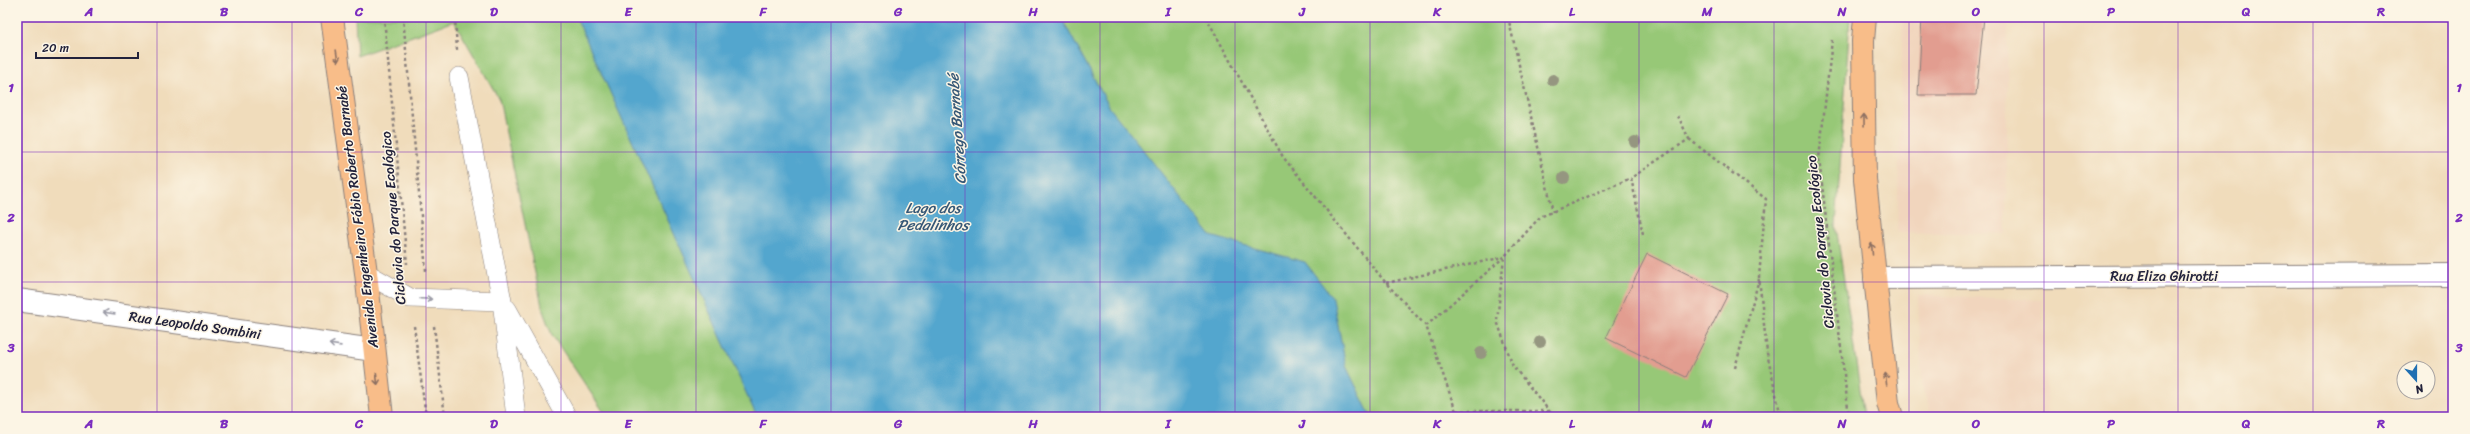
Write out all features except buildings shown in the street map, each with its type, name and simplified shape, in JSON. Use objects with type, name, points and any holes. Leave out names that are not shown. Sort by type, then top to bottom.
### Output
[{"type":"main road","name":"Avenida Engenheiro Fábio Roberto Barnabé","points":[[332,17],[366,273],[382,417]]},
{"type":"main road","points":[[1866,17],[1863,41],[1865,179],[1888,403],[1892,417]]},
{"type":"street","name":"Rua Eliza Ghirotti","points":[[1874,278],[2453,274]]},
{"type":"street","name":"Rua Leopoldo Sombini","points":[[17,300],[374,350]]},
{"type":"lane","points":[[459,77],[502,301],[516,417]]},
{"type":"lane","points":[[366,273],[410,298],[502,301]]},
{"type":"lane","points":[[502,301],[568,417]]},
{"type":"path","name":"Ciclovia do Parque Ecológico","points":[[384,17],[410,298],[426,417]]},
{"type":"path","points":[[403,17],[430,299],[445,417]]},
{"type":"path","points":[[455,17],[459,77]]},
{"type":"path","points":[[1206,17],[1283,157],[1386,283],[1426,326],[1458,417]]},
{"type":"path","points":[[1508,17],[1553,212]]},
{"type":"path","name":"Ciclovia do Parque Ecológico","points":[[1832,33],[1819,159],[1849,417]]},
{"type":"path","points":[[1678,116],[1688,139],[1766,199],[1760,276],[1767,353],[1781,417]]},
{"type":"path","points":[[1426,326],[1504,257],[1540,217],[1631,178],[1688,139]]},
{"type":"path","points":[[1631,178],[1643,234]]},
{"type":"path","points":[[1386,283],[1504,257]]},
{"type":"path","points":[[1504,257],[1497,321],[1513,366],[1554,417]]},
{"type":"path","points":[[1735,368],[1760,276]]},
{"type":"path","points":[[1456,411],[1549,411]]},
{"type":"shaded area","points":[[1903,17],[2008,17],[2006,234],[1897,232]]},
{"type":"shaded area","points":[[1918,295],[2042,300],[2047,417],[1932,417],[1922,386]]},
{"type":"green space","points":[[355,17],[1850,17],[1836,226],[1864,417],[607,417],[552,335],[543,311],[499,99],[454,21],[357,56]]},
{"type":"water","name":"Lago dos Pedalinhos","points":[[576,17],[1061,17],[1110,108],[1211,236],[1305,262],[1333,299],[1346,366],[1371,417],[757,417]]},
{"type":"water label","name":"Córrego Barnabé","points":[[957,129]]}]
